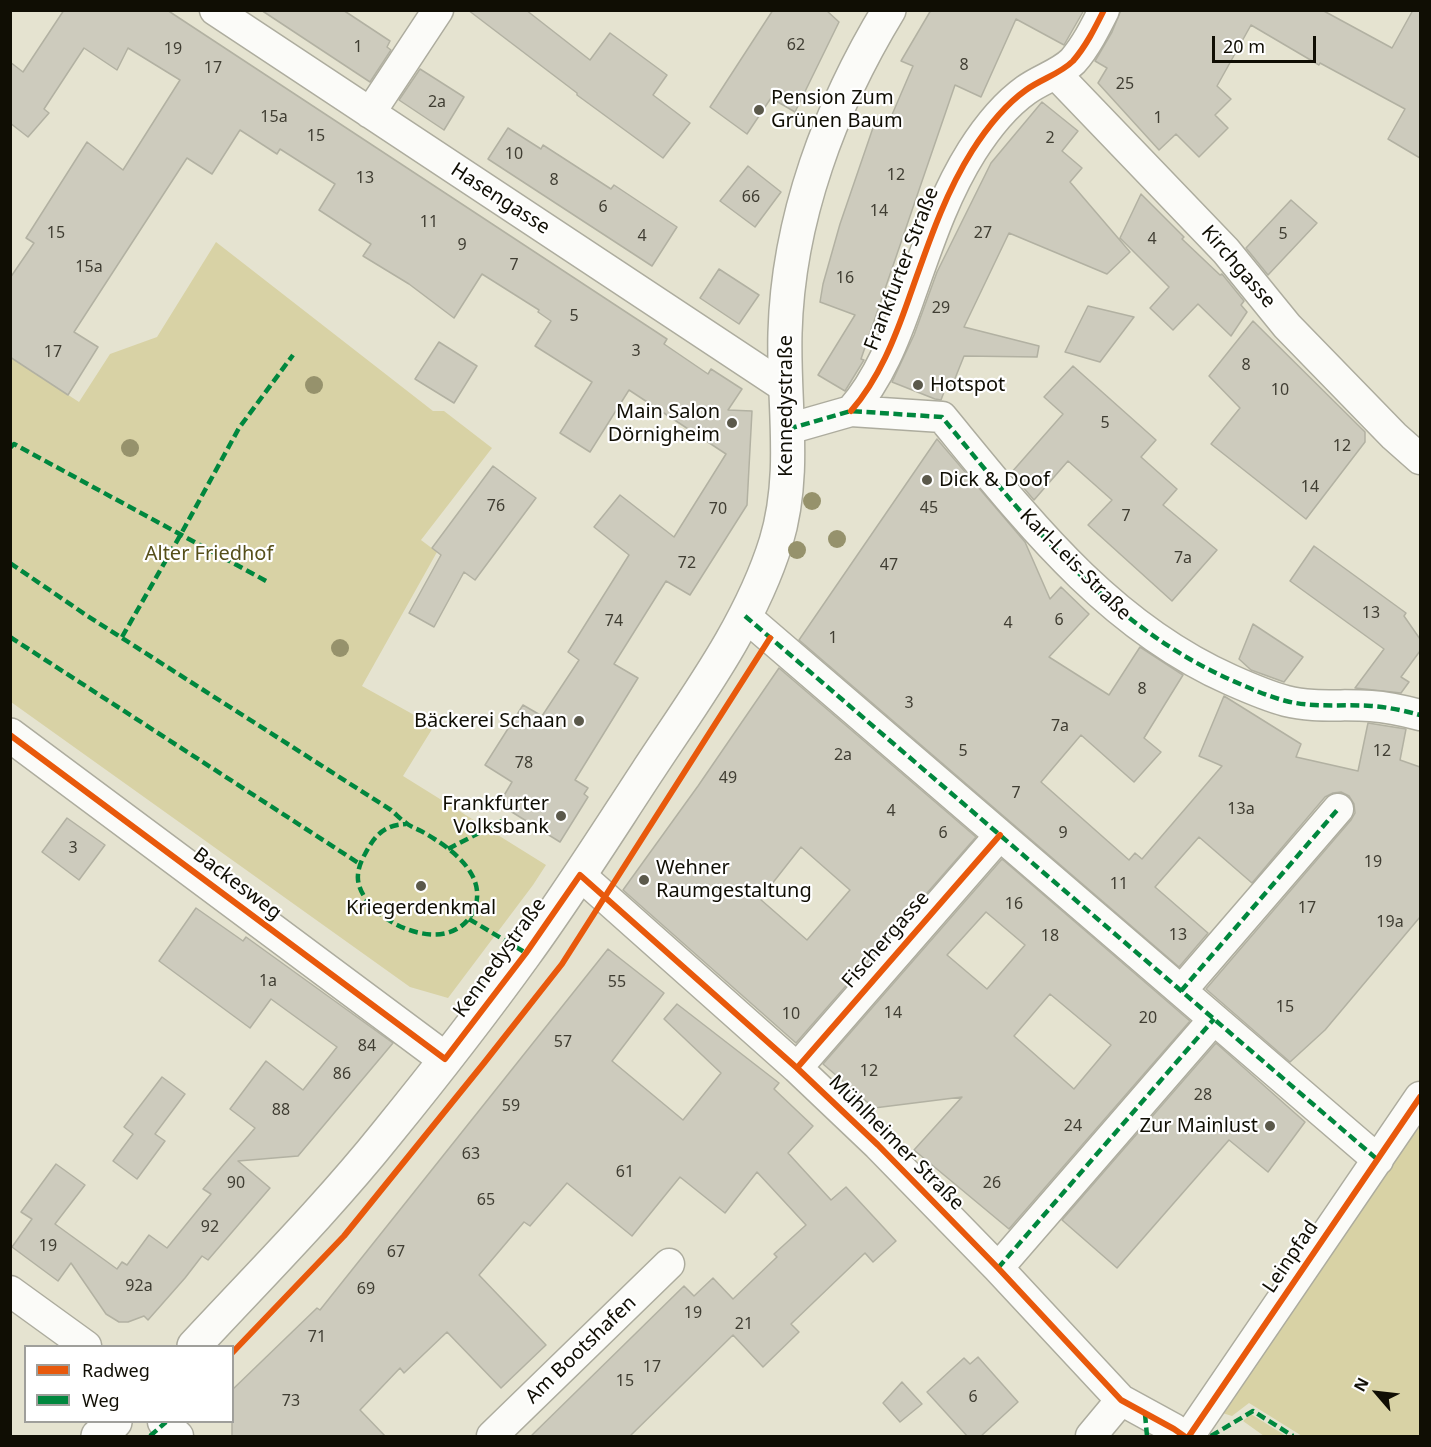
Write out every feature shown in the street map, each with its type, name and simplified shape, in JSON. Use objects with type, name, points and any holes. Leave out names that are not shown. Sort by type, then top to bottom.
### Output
[{"type":"main road","name":"Kennedystraße","points":[[196,1345],[327,1203],[386,1135],[526,954],[580,875],[745,616],[771,560],[778,536],[789,472],[786,304],[796,244],[812,176],[834,116],[889,10]]},
{"type":"main road","name":"Backesweg","points":[[10,735],[445,1059]]},
{"type":"main road","points":[[98,1437],[114,1423]]},
{"type":"street","name":"Hasengasse","points":[[215,10],[786,388]]},
{"type":"street","points":[[370,114],[438,10]]},
{"type":"street","name":"Frankfurter Straße","points":[[851,411],[861,400],[885,359],[953,183],[973,149],[1011,102],[1026,90],[1056,74],[1072,62],[1086,44],[1104,10]]},
{"type":"street","name":"Kirchgasse","points":[[1056,74],[1226,251],[1287,326],[1394,436],[1420,459]]},
{"type":"street","name":"Karl-Leis-Straße","points":[[788,429],[851,411],[942,417],[1010,500],[1095,591],[1138,627],[1182,656],[1227,678],[1284,701],[1306,706],[1373,706],[1420,715]]},
{"type":"street","points":[[745,616],[1378,1160]]},
{"type":"street","points":[[1181,991],[1338,809]]},
{"type":"street","name":"Fischergasse","points":[[796,1068],[1000,835]]},
{"type":"street","name":"Mühlheimer Straße","points":[[580,875],[796,1068],[878,1145],[998,1268],[1121,1400],[1174,1429],[1184,1437]]},
{"type":"street","points":[[998,1268],[1215,1019]]},
{"type":"street","name":"Leinpfad","points":[[1189,1437],[1420,1097]]},
{"type":"street","name":"Am Bootshafen","points":[[492,1437],[669,1264]]},
{"type":"street","points":[[10,1291],[83,1345]]},
{"type":"street","points":[[1091,1437],[1121,1400]]},
{"type":"street","points":[[164,1423],[178,1437]]},
{"type":"green space","name":"Alter Friedhof","points":[[216,242],[433,411],[444,411],[492,448],[421,540],[437,552],[362,686],[434,726],[403,776],[546,865],[448,998],[410,987],[11,702],[10,357],[79,402],[110,354],[157,337]]},
{"type":"green space","points":[[1420,1114],[1420,1436],[1302,1436],[1249,1403],[1232,1416],[1216,1411]]},
{"type":"green space","points":[[1251,1414],[1286,1436],[1264,1436],[1243,1421]]},
{"type":"building","points":[[64,10],[167,10],[667,339],[664,344],[708,374],[711,369],[742,389],[728,410],[752,411],[747,505],[690,595],[666,581],[614,664],[638,678],[575,780],[588,788],[584,794],[588,797],[560,842],[499,804],[512,782],[485,765],[523,705],[542,716],[579,660],[568,652],[629,555],[594,527],[620,495],[674,537],[726,454],[629,390],[590,452],[560,433],[592,382],[535,346],[551,321],[538,312],[539,310],[482,274],[454,318],[409,284],[363,256],[371,244],[319,210],[335,184],[280,149],[277,154],[240,130],[212,174],[187,158],[74,332],[98,347],[68,395],[10,357],[10,278],[34,243],[26,238],[87,142],[123,170],[180,80],[128,48],[117,70],[84,48],[44,109],[49,113],[28,137],[10,123],[10,62],[23,72]]},
{"type":"building","points":[[261,10],[343,10],[390,41],[387,47],[391,50],[370,82]]},
{"type":"building","points":[[468,10],[526,10],[590,60],[610,33],[667,75],[653,95],[690,123],[663,158],[577,95]]},
{"type":"building","points":[[773,10],[826,10],[839,22],[795,112],[771,98],[747,134],[710,107]]},
{"type":"building","points":[[931,10],[1084,10],[1064,45],[1016,19],[981,97],[955,85],[861,359],[864,360],[845,391],[818,375],[855,315],[820,302],[823,284],[840,224],[876,119],[888,124],[913,66],[901,61]]},
{"type":"building","points":[[1121,10],[1322,10],[1392,48],[1413,10],[1420,10],[1420,158],[1388,139],[1405,109],[1320,63],[1319,65],[1251,25],[1217,86],[1231,99],[1215,115],[1228,128],[1199,157],[1176,134],[1159,150],[1098,83],[1107,68],[1095,61],[1112,32]]},
{"type":"building","points":[[420,69],[464,97],[444,130],[399,100]]},
{"type":"building","points":[[1042,102],[1078,131],[1062,151],[1082,168],[1070,182],[1130,252],[1107,274],[1009,233],[964,327],[1039,346],[1037,357],[964,356],[952,386],[947,384],[941,400],[892,382],[914,335],[937,272],[991,163]]},
{"type":"building","points":[[508,128],[541,149],[543,145],[611,189],[614,185],[677,227],[652,266],[488,159]]},
{"type":"building","points":[[748,166],[781,192],[755,227],[720,201]]},
{"type":"building","points":[[1141,194],[1184,237],[1182,239],[1220,275],[1222,274],[1244,301],[1241,305],[1247,312],[1231,336],[1198,304],[1173,330],[1150,308],[1169,287],[1120,238]]},
{"type":"building","points":[[1291,200],[1317,223],[1268,275],[1246,248]]},
{"type":"building","points":[[719,269],[759,295],[739,324],[700,298]]},
{"type":"building","points":[[1088,306],[1134,317],[1100,362],[1065,352]]},
{"type":"building","points":[[1253,321],[1365,432],[1365,442],[1306,519],[1211,444],[1240,408],[1209,376]]},
{"type":"building","points":[[439,342],[477,366],[454,403],[415,379]]},
{"type":"building","points":[[1073,366],[1156,440],[1141,457],[1177,489],[1163,505],[1217,550],[1172,601],[1088,525],[1112,500],[1068,461],[1034,500],[1011,473],[1063,414],[1044,397]]},
{"type":"building","points":[[937,439],[1025,542],[1050,599],[1061,587],[1089,614],[1049,657],[1109,695],[1140,647],[1183,675],[1144,738],[1161,752],[1134,782],[1081,735],[1041,782],[1129,860],[1135,853],[1142,859],[1222,766],[1199,756],[1224,696],[1301,744],[1296,757],[1358,771],[1368,723],[1406,729],[1400,760],[1420,767],[1420,917],[1325,1030],[1290,1062],[1206,989],[1351,820],[1355,813],[1354,804],[1349,796],[1341,792],[1325,797],[1252,883],[1199,837],[1155,887],[1208,933],[1179,967],[799,640]]},
{"type":"building","points":[[493,466],[536,498],[475,580],[464,572],[434,627],[409,613],[441,555],[432,548]]},
{"type":"building","points":[[1314,546],[1406,613],[1404,616],[1420,639],[1420,651],[1401,677],[1409,682],[1401,693],[1355,688],[1384,649],[1290,581]]},
{"type":"building","points":[[1253,624],[1303,657],[1284,682],[1251,670],[1239,659]]},
{"type":"building","points":[[779,668],[976,837],[796,1043],[623,890]],"holes":[[[801,847],[850,890],[807,940],[760,899]]]},
{"type":"building","points":[[67,818],[105,845],[79,880],[42,852]]},
{"type":"building","points":[[1002,859],[1190,1021],[1009,1229],[914,1150],[962,1097],[874,1108],[823,1064]],"holes":[[[986,912],[1025,945],[987,989],[947,955]],[[1050,994],[1111,1045],[1074,1089],[1014,1036]]]},
{"type":"building","points":[[196,908],[243,941],[246,937],[393,1043],[298,1156],[238,1161],[270,1188],[208,1260],[202,1256],[148,1320],[144,1316],[128,1322],[119,1322],[106,1314],[71,1263],[58,1281],[12,1247],[32,1219],[21,1212],[56,1164],[85,1185],[55,1224],[117,1269],[122,1262],[127,1265],[149,1235],[167,1248],[211,1194],[203,1189],[255,1128],[230,1109],[266,1061],[303,1090],[337,1047],[271,999],[250,1028],[159,961]]},
{"type":"building","points":[[608,949],[664,993],[612,1061],[683,1120],[721,1073],[664,1019],[677,1004],[779,1083],[774,1089],[813,1126],[788,1153],[831,1200],[846,1187],[896,1241],[873,1262],[865,1253],[791,1324],[799,1332],[763,1367],[733,1335],[629,1437],[530,1437],[684,1286],[694,1296],[713,1278],[733,1299],[777,1257],[774,1254],[806,1225],[757,1172],[725,1213],[680,1177],[632,1236],[567,1183],[530,1226],[524,1222],[479,1275],[546,1345],[501,1388],[447,1332],[404,1373],[400,1368],[360,1410],[386,1437],[232,1437],[234,1388],[317,1308],[320,1310]]},
{"type":"building","points":[[1216,1043],[1305,1122],[1268,1172],[1229,1140],[1117,1268],[1062,1220]]},
{"type":"building","points":[[162,1077],[185,1094],[155,1134],[165,1141],[137,1179],[113,1161],[133,1134],[124,1127]]},
{"type":"building","points":[[978,1357],[1018,1402],[980,1437],[968,1437],[927,1392],[964,1358],[970,1364]]},
{"type":"building","points":[[902,1382],[922,1404],[900,1422],[883,1403]]},
{"type":"marked path","points":[[122,637],[239,428],[293,355]]},
{"type":"marked path","points":[[788,429],[851,411],[942,417],[1038,531],[1072,566],[1107,600],[1145,630],[1186,657],[1238,683],[1286,701],[1318,705],[1360,705],[1396,709],[1420,715]]},
{"type":"marked path","points":[[10,448],[14,444],[268,582]]},
{"type":"marked path","points":[[10,563],[86,615],[450,850],[468,868],[476,883],[477,897],[474,910],[462,925],[446,933],[428,934],[409,930],[391,921],[375,909],[363,895],[358,873],[369,847],[381,832],[392,826],[406,824]]},
{"type":"marked path","points":[[745,616],[1378,1160]]},
{"type":"marked path","points":[[10,637],[360,864]]},
{"type":"marked path","points":[[1181,991],[1338,809]]},
{"type":"marked path","points":[[448,849],[502,821]]},
{"type":"marked path","points":[[469,919],[526,953]]},
{"type":"marked path","points":[[998,1268],[1214,1019]]},
{"type":"marked path","points":[[1211,1436],[1253,1411],[1293,1436]]},
{"type":"marked path","points":[[1145,1414],[1147,1436]]},
{"type":"marked path","points":[[150,1436],[165,1423]]},
{"type":"cycle path","points":[[851,411],[870,385],[885,358],[944,205],[972,151],[996,118],[1018,96],[1073,61],[1094,30],[1104,10]]},
{"type":"cycle path","points":[[234,1351],[344,1236],[562,964],[770,638]]},
{"type":"cycle path","points":[[10,735],[445,1059],[526,953],[580,875],[797,1068],[878,1145],[998,1268],[1121,1400],[1184,1436]]},
{"type":"cycle path","points":[[797,1068],[1000,835]]},
{"type":"cycle path","points":[[1189,1436],[1420,1097]]},
{"type":"place","name":"Pension Zum Grünen Baum","points":[[759,110]]},
{"type":"place","name":"Hotspot","points":[[918,385]]},
{"type":"place","name":"Main Salon Dörnigheim","points":[[732,423]]},
{"type":"place","name":"Dick & Doof","points":[[927,480]]},
{"type":"place","name":"Bäckerei Schaan","points":[[579,721]]},
{"type":"place","name":"Frankfurter Volksbank","points":[[561,816]]},
{"type":"place","name":"Wehner Raumgestaltung","points":[[644,880]]},
{"type":"place","name":"Kriegerdenkmal","points":[[421,886]]},
{"type":"place","name":"Zur Mainlust","points":[[1270,1126]]}]
